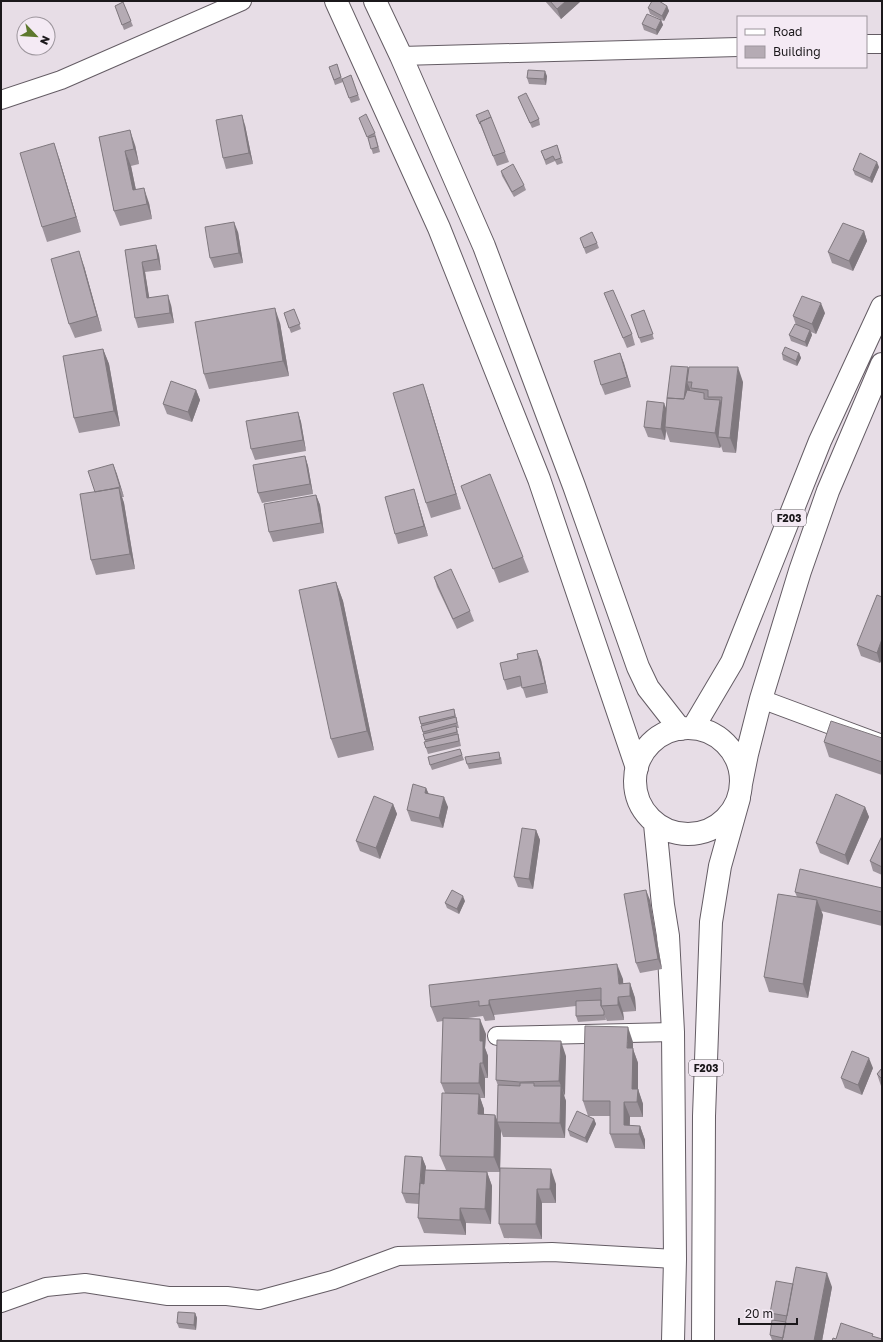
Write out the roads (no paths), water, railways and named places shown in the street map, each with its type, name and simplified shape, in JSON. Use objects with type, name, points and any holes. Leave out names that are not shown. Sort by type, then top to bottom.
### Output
[{"type":"main road","points":[[336,1],[439,228],[536,472],[637,768],[636,788],[642,808],[655,824],[670,832],[687,835],[704,832],[719,825],[731,813],[740,791],[740,771],[736,758],[729,747],[719,738],[707,731],[687,729],[658,738],[648,746],[637,768]]},
{"type":"main road","points":[[375,1],[401,56],[484,246],[574,486],[638,667],[648,688],[687,729]]},
{"type":"main road","name":"F203","points":[[687,729],[732,662],[820,441],[882,307]]},
{"type":"main road","name":"F203","points":[[703,1341],[704,1116],[711,922],[720,866],[740,791],[747,754],[761,699],[800,571],[828,491],[882,364]]},
{"type":"main road","name":"F203","points":[[655,824],[663,904],[668,936],[673,1032],[675,1259],[673,1341]]},
{"type":"street","points":[[1,100],[61,80],[242,1]]},
{"type":"street","points":[[867,44],[882,44]]},
{"type":"street","points":[[401,56],[737,47]]},
{"type":"street","points":[[761,699],[882,744]]},
{"type":"street","points":[[497,1036],[673,1032]]},
{"type":"street","points":[[1,1304],[46,1287],[85,1283],[168,1296],[228,1296],[259,1300],[333,1280],[398,1256],[552,1252],[675,1259]]}]
